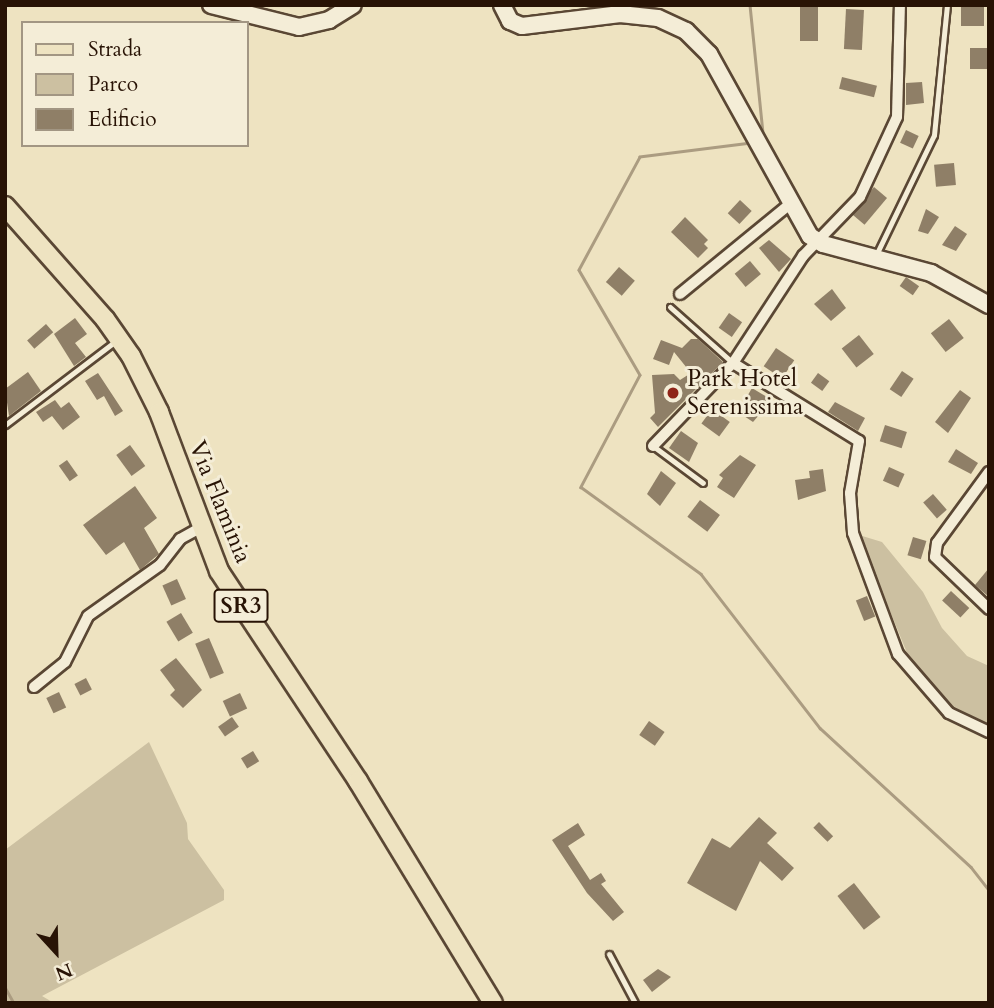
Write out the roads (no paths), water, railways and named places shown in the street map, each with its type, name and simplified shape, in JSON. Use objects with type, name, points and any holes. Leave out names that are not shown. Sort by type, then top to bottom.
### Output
[{"type":"main road","name":"Via Flaminia","points":[[5,206],[119,337],[159,412],[200,528],[225,581],[358,781],[493,1003]]},
{"type":"street","points":[[211,5],[299,27],[329,20],[353,5]]},
{"type":"street","points":[[502,5],[510,21],[522,26],[621,13],[667,21],[702,46],[791,203],[818,242],[931,273],[988,302]]},
{"type":"street","points":[[653,446],[733,363],[803,256],[860,197],[897,117],[900,5]]},
{"type":"street","points":[[680,294],[791,203]]},
{"type":"street","points":[[733,363],[859,442],[850,493],[853,533],[898,654],[912,676],[949,713],[989,732]]},
{"type":"street","points":[[989,472],[937,544],[935,557],[989,610]]},
{"type":"street","points":[[34,687],[65,662],[88,616],[160,565],[180,539],[200,528]]},
{"type":"lane","points":[[875,257],[934,135],[947,5]]},
{"type":"lane","points":[[670,307],[733,363]]},
{"type":"lane","points":[[5,425],[104,353],[119,337]]},
{"type":"lane","points":[[653,446],[704,483]]},
{"type":"lane","points":[[609,954],[635,1003]]},
{"type":"waterway","points":[[750,5],[764,142]]},
{"type":"waterway","points":[[751,143],[640,157],[579,270],[640,375],[581,487],[701,574],[820,728],[971,867],[989,890]]},
{"type":"waterway","points":[[5,987],[14,1003]]},
{"type":"place","name":"Park Hotel Serenissima","points":[[673,393]]}]
